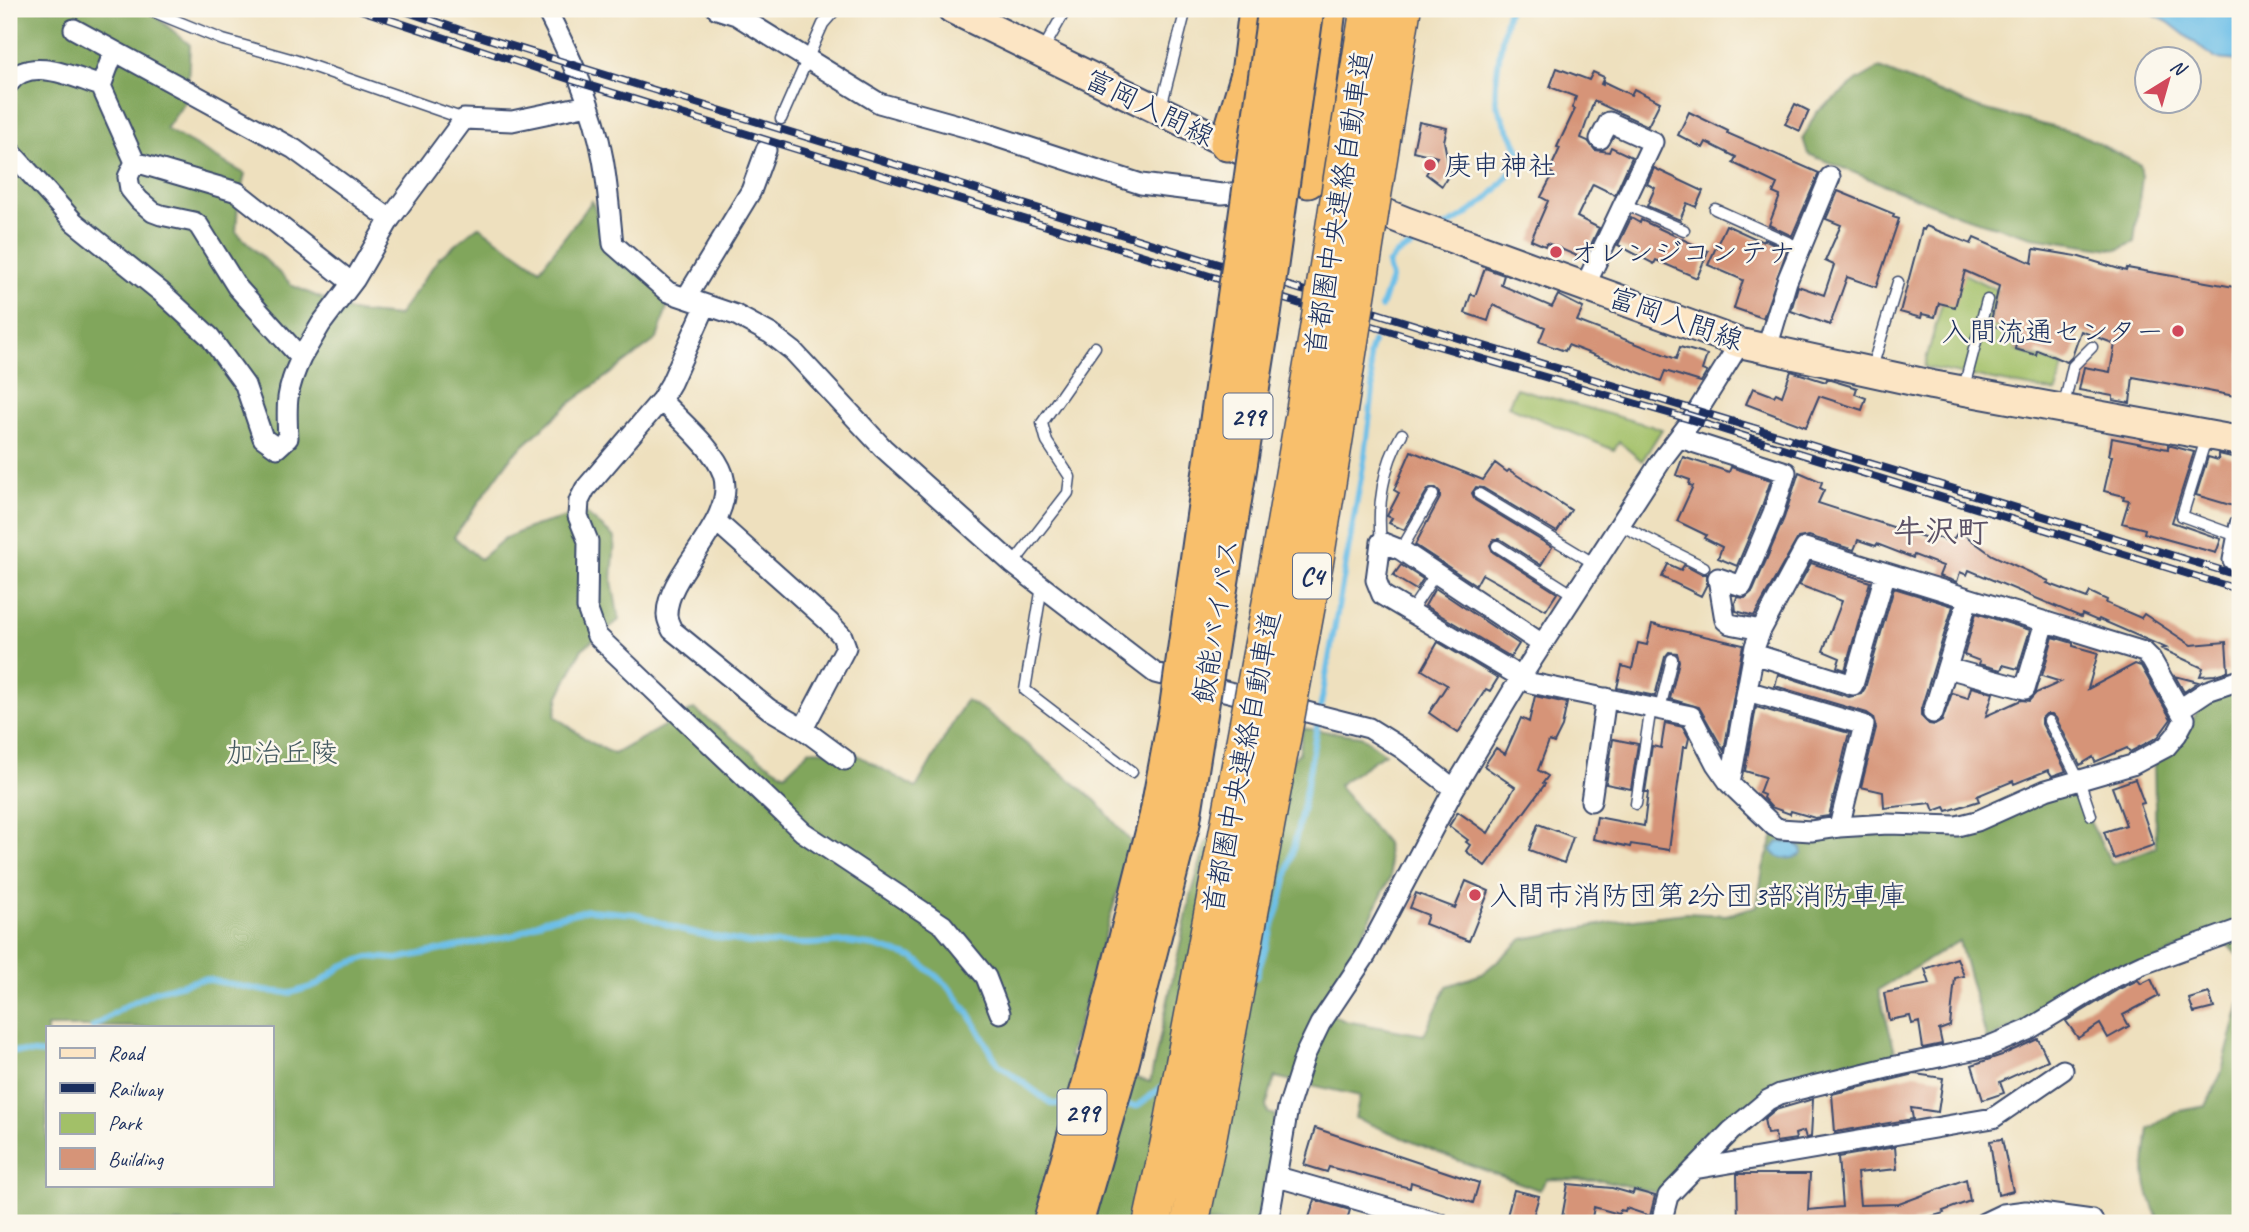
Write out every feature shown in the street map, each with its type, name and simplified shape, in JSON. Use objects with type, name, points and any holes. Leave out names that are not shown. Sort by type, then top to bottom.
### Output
[{"type":"highway","points":[[1227,144],[1248,74],[1256,9]]},
{"type":"highway","name":"飯能バイパス","points":[[1170,820],[1176,711],[1275,9]]},
{"type":"highway","name":"飯能バイパス","points":[[1076,1223],[1080,1169],[1170,820],[1263,322],[1307,9]]},
{"type":"highway","points":[[1301,178],[1329,9]]},
{"type":"highway","name":"首都圏中央連絡自動車道","points":[[1152,1223],[1281,550],[1369,9]]},
{"type":"highway","name":"首都圏中央連絡自動車道","points":[[1190,1223],[1317,546],[1402,9]]},
{"type":"highway","name":"飯能バイパス","points":[[1050,1223],[1080,1169]]},
{"type":"main road","name":"富岡入間線","points":[[952,9],[1301,178],[1421,227],[1754,345],[1963,391],[2240,441]]},
{"type":"street","points":[[546,9],[589,105],[603,157],[614,244],[668,292],[736,315],[771,334],[793,351],[883,448],[1013,564],[1154,673],[1369,729],[1404,749],[1454,789]]},
{"type":"street","points":[[717,9],[736,15],[879,103],[976,130],[1141,184],[1222,194],[1287,188],[1301,178]]},
{"type":"street","points":[[74,29],[294,149],[390,219]]},
{"type":"street","points":[[114,51],[101,86],[135,162],[128,177],[130,189],[153,212],[194,222],[199,226],[237,287],[301,358]]},
{"type":"street","points":[[9,83],[20,74],[37,69],[101,86]]},
{"type":"street","points":[[9,150],[74,222],[161,292],[210,337],[244,384],[262,438],[277,448],[288,438],[286,402],[291,380],[301,358],[321,324],[352,283],[390,219],[464,119],[512,121],[589,105]]},
{"type":"street","points":[[1585,286],[1653,142],[1609,122],[1600,139]]},
{"type":"street","points":[[686,298],[751,191],[766,150]]},
{"type":"street","points":[[135,162],[237,192],[352,283]]},
{"type":"street","points":[[1268,1223],[1278,1177],[1287,1108],[1305,1055],[1320,1024],[1366,955],[1454,789],[1542,644],[1662,458],[1754,345],[1787,281],[1830,177]]},
{"type":"street","points":[[706,305],[661,400],[585,489],[579,500],[578,516],[587,541],[587,608],[597,636],[803,832],[943,925],[985,977],[1000,1013]]},
{"type":"street","points":[[661,400],[710,452],[723,474],[724,494],[716,520],[673,592],[667,618],[672,630],[769,709],[803,729],[845,761]]},
{"type":"street","points":[[1680,438],[1786,472],[1773,513],[1742,586],[1718,578],[1724,620],[1760,631]]},
{"type":"street","points":[[716,520],[842,636],[846,647],[803,729]]},
{"type":"street","points":[[2233,560],[2239,530]]},
{"type":"street","points":[[1542,644],[1401,550],[1381,542],[1376,580],[1382,595],[1531,683],[1691,716],[1716,764],[1730,784],[1780,829],[1811,831],[1888,824],[1957,826],[1977,821],[2046,790],[2132,765],[2166,747],[2185,719],[2151,659],[2144,652],[1885,575],[1805,548],[1760,631],[1730,784]]},
{"type":"street","points":[[1754,654],[1853,685],[1885,575]]},
{"type":"street","points":[[1933,713],[1968,599]]},
{"type":"street","points":[[1947,668],[2025,689],[2045,622]]},
{"type":"street","points":[[2180,709],[2207,691],[2240,680]]},
{"type":"street","points":[[1747,691],[1864,725],[1839,827]]},
{"type":"street","points":[[1591,801],[1606,698]]},
{"type":"street","points":[[1661,1223],[1668,1196],[1731,1131],[1768,1100],[1780,1094],[1891,1067],[1987,1047],[2028,1030],[2113,978],[2143,964],[2240,929]]},
{"type":"street","points":[[1694,1169],[1993,1118],[2063,1070]]},
{"type":"street","points":[[1278,1177],[1393,1217],[1439,1223]]},
{"type":"street","points":[[1984,1223],[2003,1214],[2026,1211],[2092,1220],[2094,1223]]},
{"type":"lane","points":[[147,9],[223,40],[294,60],[464,119]]},
{"type":"lane","points":[[781,119],[823,24],[836,9]]},
{"type":"lane","points":[[1041,53],[1066,9]]},
{"type":"lane","points":[[1160,111],[1186,9]]},
{"type":"lane","points":[[1624,204],[1684,230]]},
{"type":"lane","points":[[1715,209],[1801,248]]},
{"type":"lane","points":[[1871,372],[1898,282]]},
{"type":"lane","points":[[1963,391],[1987,300]]},
{"type":"lane","points":[[1013,564],[1068,493],[1070,477],[1047,442],[1042,423],[1095,347]]},
{"type":"lane","points":[[2063,409],[2073,366],[2092,347]]},
{"type":"lane","points":[[1381,542],[1383,487],[1391,453],[1402,434]]},
{"type":"lane","points":[[2207,435],[2182,516],[2239,530]]},
{"type":"lane","points":[[1479,494],[1595,564]]},
{"type":"lane","points":[[1401,550],[1433,495]]},
{"type":"lane","points":[[1620,525],[1704,567]]},
{"type":"lane","points":[[1497,546],[1574,595]]},
{"type":"lane","points":[[1411,611],[1436,573]]},
{"type":"lane","points":[[1042,586],[1025,690],[1132,772]]},
{"type":"lane","points":[[1636,804],[1656,708],[1672,659]]},
{"type":"lane","points":[[2049,722],[2078,780],[2091,815]]},
{"type":"green space","name":"加治丘陵","points":[[9,9],[147,9],[190,45],[187,99],[166,129],[245,174],[238,204],[236,232],[293,286],[353,312],[398,316],[439,258],[478,226],[540,269],[592,201],[606,240],[669,301],[657,339],[569,404],[511,457],[454,537],[480,559],[505,538],[534,526],[584,512],[615,538],[612,581],[619,620],[582,649],[559,696],[555,716],[590,742],[614,754],[694,709],[785,774],[810,750],[852,752],[916,788],[966,700],[988,713],[1096,801],[1132,843],[1069,1057],[1150,1082],[1190,900],[1206,843],[1299,753],[1303,728],[1361,736],[1385,753],[1338,785],[1386,843],[1391,876],[1348,964],[1318,1008],[1345,1021],[1424,1035],[1447,986],[1482,974],[1523,939],[1626,920],[1686,913],[1726,915],[1757,906],[1763,868],[1775,833],[1958,831],[2073,789],[2112,864],[2156,847],[2154,761],[2185,735],[2201,704],[2240,685],[2240,960],[2214,932],[1987,1040],[1959,941],[1878,990],[1897,1058],[1800,1083],[1662,1194],[1602,1180],[1547,1179],[1539,1190],[1355,1118],[1360,1096],[1275,1077],[1266,1106],[1268,1113],[1275,1115],[1269,1173],[1256,1223],[9,1223]]},
{"type":"green space","points":[[1879,68],[1979,108],[2080,134],[2140,165],[2142,177],[2134,242],[2118,250],[2032,237],[1961,216],[1808,154],[1803,138],[1816,113],[1858,80]]},
{"type":"green space","points":[[1952,268],[1997,290],[1989,325],[2019,333],[2015,350],[2063,366],[2056,392],[1924,367]]},
{"type":"green space","points":[[1516,388],[1662,429],[1642,461],[1619,442],[1614,450],[1508,406]]},
{"type":"green space","points":[[2240,1003],[2240,1223],[2160,1223],[2147,1188],[2149,1129],[2175,1112],[2206,1106],[2221,1074]]},
{"type":"water","points":[[2142,9],[2240,9],[2240,61],[2216,59],[2204,50],[2204,46],[2199,46],[2168,22]]},
{"type":"water","points":[[1778,842],[1795,843],[1801,848],[1802,854],[1781,858],[1772,850]]},
{"type":"building","points":[[1557,68],[1589,80],[1593,72],[1604,77],[1601,84],[1603,85],[1604,82],[1631,95],[1634,89],[1660,102],[1648,126],[1594,101],[1581,138],[1588,141],[1595,150],[1609,152],[1611,147],[1632,157],[1615,195],[1593,184],[1577,217],[1599,228],[1584,259],[1547,243],[1545,246],[1531,240],[1548,201],[1541,197],[1553,174],[1549,172],[1560,148],[1557,147],[1575,109],[1572,108],[1576,97],[1550,87]]},
{"type":"building","points":[[1795,104],[1809,111],[1800,131],[1785,124]]},
{"type":"building","points":[[1689,112],[1728,131],[1727,133],[1819,173],[1792,236],[1769,225],[1780,196],[1773,193],[1777,184],[1733,163],[1736,157],[1706,142],[1703,148],[1678,135]]},
{"type":"building","points":[[1419,122],[1447,128],[1444,141],[1450,173],[1442,186],[1426,174],[1437,157],[1413,151]]},
{"type":"building","points":[[1654,168],[1703,191],[1696,207],[1687,203],[1680,220],[1647,206],[1655,188],[1647,184]]},
{"type":"building","points":[[1838,191],[1894,214],[1893,217],[1899,219],[1876,287],[1847,277],[1830,325],[1791,311],[1798,286],[1824,295],[1834,265],[1825,261],[1841,225],[1826,219]]},
{"type":"building","points":[[1631,218],[1640,223],[1641,220],[1708,251],[1697,278],[1656,260],[1654,264],[1618,245]]},
{"type":"building","points":[[1726,225],[1787,250],[1763,318],[1734,308],[1743,280],[1708,265]]},
{"type":"building","points":[[1926,226],[1971,244],[1974,238],[2032,263],[2034,249],[2076,256],[2126,271],[2127,268],[2240,288],[2240,397],[2133,377],[2130,403],[2113,400],[2113,396],[2079,390],[2084,367],[2110,372],[2115,344],[2081,331],[2072,357],[2067,362],[2037,350],[2036,355],[2015,349],[2019,332],[1990,325],[1999,286],[1965,271],[1955,307],[1939,303],[1935,317],[1922,314],[1921,318],[1900,312],[1922,229]]},
{"type":"building","points":[[1485,268],[1504,275],[1501,285],[1552,307],[1558,295],[1583,308],[1577,321],[1676,359],[1680,347],[1707,355],[1702,370],[1707,372],[1701,382],[1665,371],[1661,381],[1568,345],[1565,351],[1539,342],[1545,327],[1493,305],[1488,321],[1465,313],[1471,294],[1475,296]]},
{"type":"building","points":[[1791,371],[1857,388],[1855,394],[1866,398],[1862,410],[1819,396],[1806,427],[1746,404],[1753,388],[1774,396],[1776,393],[1782,396]]},
{"type":"building","points":[[2112,438],[2168,449],[2168,445],[2194,452],[2172,522],[2221,539],[2216,553],[2144,533],[2145,529],[2122,523],[2129,500],[2104,491],[2112,456],[2109,456]]},
{"type":"building","points":[[1411,451],[1483,480],[1495,463],[1571,510],[1557,532],[1483,488],[1476,487],[1472,493],[1475,500],[1552,547],[1541,565],[1500,539],[1494,539],[1490,545],[1493,552],[1557,593],[1546,610],[1482,574],[1476,585],[1415,545],[1440,498],[1440,492],[1436,488],[1427,491],[1404,530],[1389,523],[1392,518],[1387,516],[1399,493],[1394,490]]},
{"type":"building","points":[[2219,454],[2240,459],[2240,508],[2196,495],[2208,457],[2218,460]]},
{"type":"building","points":[[1683,457],[1729,472],[1731,467],[1771,480],[1737,566],[1718,558],[1722,547],[1704,538],[1706,535],[1677,521],[1693,486],[1689,485],[1690,480],[1676,475]]},
{"type":"building","points":[[1799,472],[1822,482],[1820,488],[1824,490],[1818,503],[1927,538],[1929,534],[1951,542],[1959,531],[1992,555],[2049,581],[2047,583],[2087,598],[2090,592],[2107,600],[2106,603],[2141,618],[2144,614],[2191,645],[2226,642],[2228,671],[2200,676],[2203,668],[2162,649],[2166,648],[2099,619],[2098,621],[2082,614],[2081,617],[1969,570],[1967,575],[1960,572],[1957,582],[1939,576],[1943,566],[1858,540],[1854,550],[1809,536],[1798,538],[1754,616],[1736,611],[1737,597],[1745,598],[1753,591],[1784,518]]},
{"type":"building","points":[[1811,563],[1870,582],[1845,670],[1837,667],[1840,658],[1823,651],[1842,601],[1799,585]]},
{"type":"building","points":[[1668,564],[1681,570],[1684,565],[1701,574],[1707,574],[1707,584],[1701,596],[1662,577]]},
{"type":"building","points":[[1401,565],[1423,579],[1416,590],[1393,576]]},
{"type":"building","points":[[1435,588],[1519,644],[1511,657],[1425,606]]},
{"type":"building","points":[[1894,588],[1953,606],[1921,709],[1921,716],[1929,724],[1935,725],[1942,721],[1952,693],[1968,698],[1971,687],[1993,693],[1986,716],[2021,700],[2029,701],[2036,693],[2061,682],[2042,676],[2053,637],[2098,653],[2088,689],[2135,664],[2141,666],[2171,719],[2158,737],[2130,752],[2127,748],[2095,762],[2093,757],[2080,765],[2056,718],[2052,714],[2046,714],[2042,718],[2042,724],[2066,771],[2052,776],[2048,770],[2014,784],[2013,781],[1977,796],[1979,801],[1947,811],[1945,807],[1934,811],[1931,803],[1884,808],[1883,792],[1861,787],[1876,728],[1873,717],[1775,686],[1778,674],[1849,697],[1861,694]]},
{"type":"building","points":[[1976,613],[2030,630],[2018,669],[2003,665],[2001,670],[1979,664],[1980,661],[1964,655]]},
{"type":"building","points":[[1652,624],[1743,645],[1724,751],[1699,707],[1670,699],[1679,661],[1677,653],[1669,652],[1665,657],[1655,696],[1617,688],[1622,666],[1632,669],[1638,643],[1647,645]]},
{"type":"building","points":[[1438,642],[1498,678],[1490,691],[1486,689],[1458,733],[1429,713],[1447,685],[1422,670]]},
{"type":"building","points":[[2175,676],[2198,682],[2184,692]]},
{"type":"building","points":[[1535,696],[1567,703],[1562,727],[1554,743],[1549,741],[1538,770],[1548,776],[1543,783],[1545,784],[1485,866],[1466,851],[1470,845],[1466,842],[1468,840],[1449,826],[1458,812],[1488,833],[1515,787],[1484,766],[1496,748],[1505,754],[1521,718],[1529,722]]},
{"type":"building","points":[[1756,707],[1849,733],[1829,816],[1815,818],[1791,811],[1790,814],[1771,807],[1763,798],[1764,795],[1759,793],[1765,777],[1745,771]]},
{"type":"building","points":[[1665,723],[1683,727],[1689,738],[1687,747],[1683,747],[1669,850],[1631,844],[1630,847],[1593,839],[1597,817],[1644,826],[1648,792],[1645,792],[1652,746],[1661,748]]},
{"type":"building","points":[[1613,739],[1638,744],[1631,789],[1606,784]]},
{"type":"building","points":[[2135,779],[2144,803],[2140,804],[2154,845],[2114,859],[2104,832],[2126,825],[2112,787]]},
{"type":"building","points":[[1538,824],[1573,837],[1564,863],[1529,850]]},
{"type":"building","points":[[1466,881],[1489,891],[1469,941],[1425,924],[1428,915],[1410,908],[1416,893],[1455,908]]},
{"type":"building","points":[[1957,958],[1964,976],[1955,978],[1950,1026],[1939,1030],[1942,1044],[1923,1048],[1919,1022],[1912,1024],[1910,1016],[1889,1020],[1884,993],[1930,984],[1925,969]]},
{"type":"building","points":[[2151,979],[2159,996],[2123,1015],[2129,1026],[2108,1038],[2100,1024],[2078,1038],[2066,1021],[2119,989],[2138,980],[2141,984]]},
{"type":"building","points":[[2209,993],[2214,1008],[2194,1013],[2189,999]]},
{"type":"building","points":[[2038,1039],[2048,1060],[2000,1082],[2004,1093],[1983,1100],[1972,1065]]},
{"type":"building","points":[[1915,1074],[1943,1078],[1938,1112],[1911,1108],[1913,1119],[1835,1132],[1832,1094]]},
{"type":"building","points":[[1813,1099],[1811,1137],[1806,1138],[1804,1131],[1795,1134],[1796,1139],[1776,1142],[1775,1133],[1767,1134],[1764,1119],[1775,1110]]},
{"type":"building","points":[[1315,1128],[1479,1183],[1473,1203],[1411,1182],[1410,1188],[1329,1167],[1327,1172],[1304,1165]]},
{"type":"building","points":[[2002,1139],[2013,1191],[1998,1195],[1990,1141]]},
{"type":"building","points":[[1895,1147],[1897,1169],[1857,1173],[1860,1205],[1899,1204],[1966,1179],[1970,1201],[1943,1211],[1944,1213],[1910,1223],[1738,1223],[1737,1174],[1810,1174],[1808,1210],[1842,1207],[1838,1157]]},
{"type":"building","points":[[1568,1184],[1612,1188],[1633,1194],[1634,1190],[1655,1196],[1650,1216],[1626,1208],[1625,1211],[1620,1210],[1619,1214],[1594,1207],[1591,1223],[1561,1223]]},
{"type":"building","points":[[1514,1190],[1539,1196],[1533,1217],[1528,1216],[1526,1223],[1505,1223]]},
{"type":"building","points":[[1315,1200],[1350,1210],[1346,1223],[1307,1223]]},
{"type":"waterway","points":[[1445,227],[1489,197],[1506,179],[1521,155],[1501,114],[1495,93],[1509,9]]},
{"type":"waterway","points":[[1381,307],[1391,279],[1388,264],[1397,254],[1427,238]]},
{"type":"waterway","points":[[1256,977],[1281,901],[1303,806],[1365,455],[1373,390],[1369,355],[1373,342]]},
{"type":"waterway","points":[[95,1026],[156,991],[199,980],[291,993],[317,985],[342,966],[369,957],[397,959],[515,935],[544,920],[588,910],[636,914],[688,932],[749,943],[847,942],[875,946],[914,958],[947,985],[970,1015],[998,1064],[1052,1104],[1073,1104]]},
{"type":"waterway","points":[[9,1051],[46,1054]]},
{"type":"waterway","points":[[1119,1105],[1137,1106],[1167,1083]]},
{"type":"railway","points":[[358,9],[581,83],[1421,341],[1692,420],[2240,590]]},
{"type":"railway","points":[[399,9],[1425,328],[2240,576]]},
{"type":"place","name":"庚申神社","points":[[1430,165]]},
{"type":"place","name":"オレンジコンテナ","points":[[1556,252]]},
{"type":"place","name":"入間流通センター","points":[[2178,331]]},
{"type":"place","name":"入間市消防団第2分団3部消防車庫","points":[[1475,895]]},
{"type":"district","name":"牛沢町","points":[[1941,531]]}]
